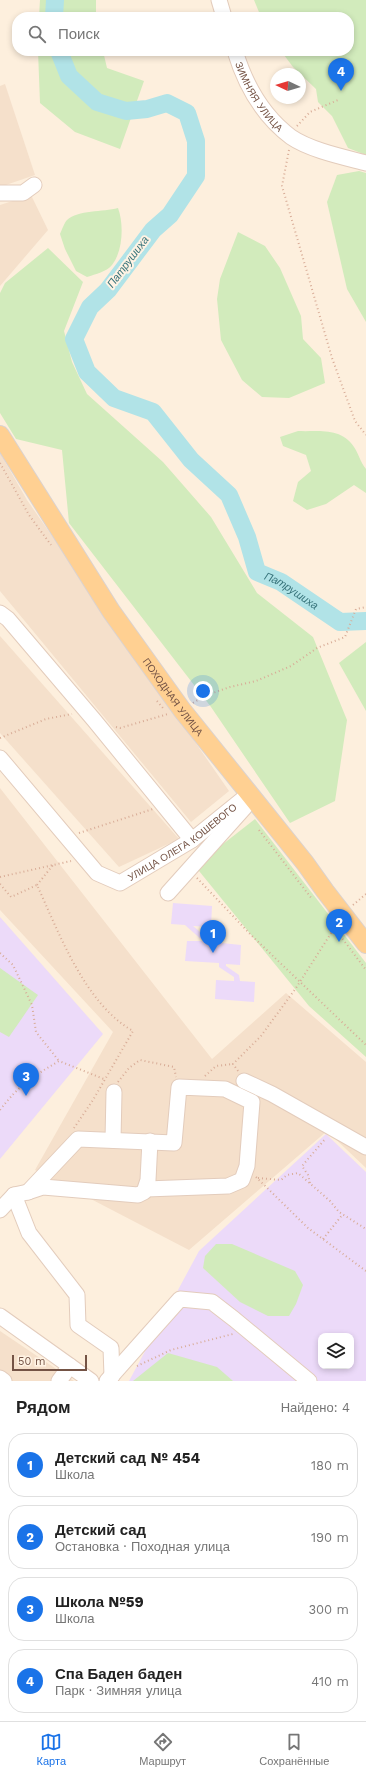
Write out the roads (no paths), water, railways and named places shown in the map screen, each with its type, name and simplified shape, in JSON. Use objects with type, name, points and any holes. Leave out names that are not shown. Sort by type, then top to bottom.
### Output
[{"type":"main road","name":"ПОХОДНАЯ УЛИЦА","points":[[0,435],[111,611],[182,710],[305,863],[366,944]]},
{"type":"street","points":[[218,0],[222,12]]},
{"type":"street","name":"ЗИМНЯЯ УЛИЦА","points":[[236,56],[239,65],[252,92],[269,117],[323,151],[358,158]]},
{"type":"street","points":[[0,193],[23,193],[34,185]]},
{"type":"street","points":[[0,613],[8,619],[29,643],[192,840]]},
{"type":"street","name":"УЛИЦА ОЛЕГА КОШЕВОГО","points":[[0,758],[97,873],[120,883],[192,840],[251,796]]},
{"type":"street","points":[[168,893],[251,796]]},
{"type":"street","points":[[244,1081],[272,1094],[366,1147]]},
{"type":"street","points":[[0,1210],[21,1193],[78,1139],[174,1143],[178,1088],[226,1089],[252,1102],[247,1166],[242,1180],[228,1186],[146,1188]]},
{"type":"street","points":[[113,1140],[114,1092]]},
{"type":"street","points":[[21,1193],[43,1187],[138,1195],[144,1192],[148,1180],[150,1141]]},
{"type":"street","points":[[21,1193],[29,1233],[77,1295],[78,1325],[111,1348],[110,1378]]},
{"type":"street","points":[[110,1378],[180,1299],[212,1302],[309,1381]]},
{"type":"street","points":[[0,1316],[91,1381]]},
{"type":"street","points":[[59,1381],[70,1366]]},
{"type":"street","points":[[0,1378],[4,1381]]},
{"type":"waterway","name":"Патрушиха","points":[[54,12],[55,0]]},
{"type":"waterway","name":"Патрушиха","points":[[61,56],[69,76],[97,102],[126,111],[147,109],[167,103],[187,113],[196,141],[196,176],[170,215],[153,230],[108,290],[90,307],[74,339],[87,372],[114,398],[153,412],[191,460],[229,495],[247,537],[257,572],[281,582],[340,622],[366,621]]},
{"type":"place","name":"Спа Баден баден","points":[[341,91]]},
{"type":"place","name":"Детский сад","points":[[339,942]]},
{"type":"place","name":"Детский сад № 454","points":[[213,953]]},
{"type":"place","name":"Школа №59","points":[[26,1096]]}]
